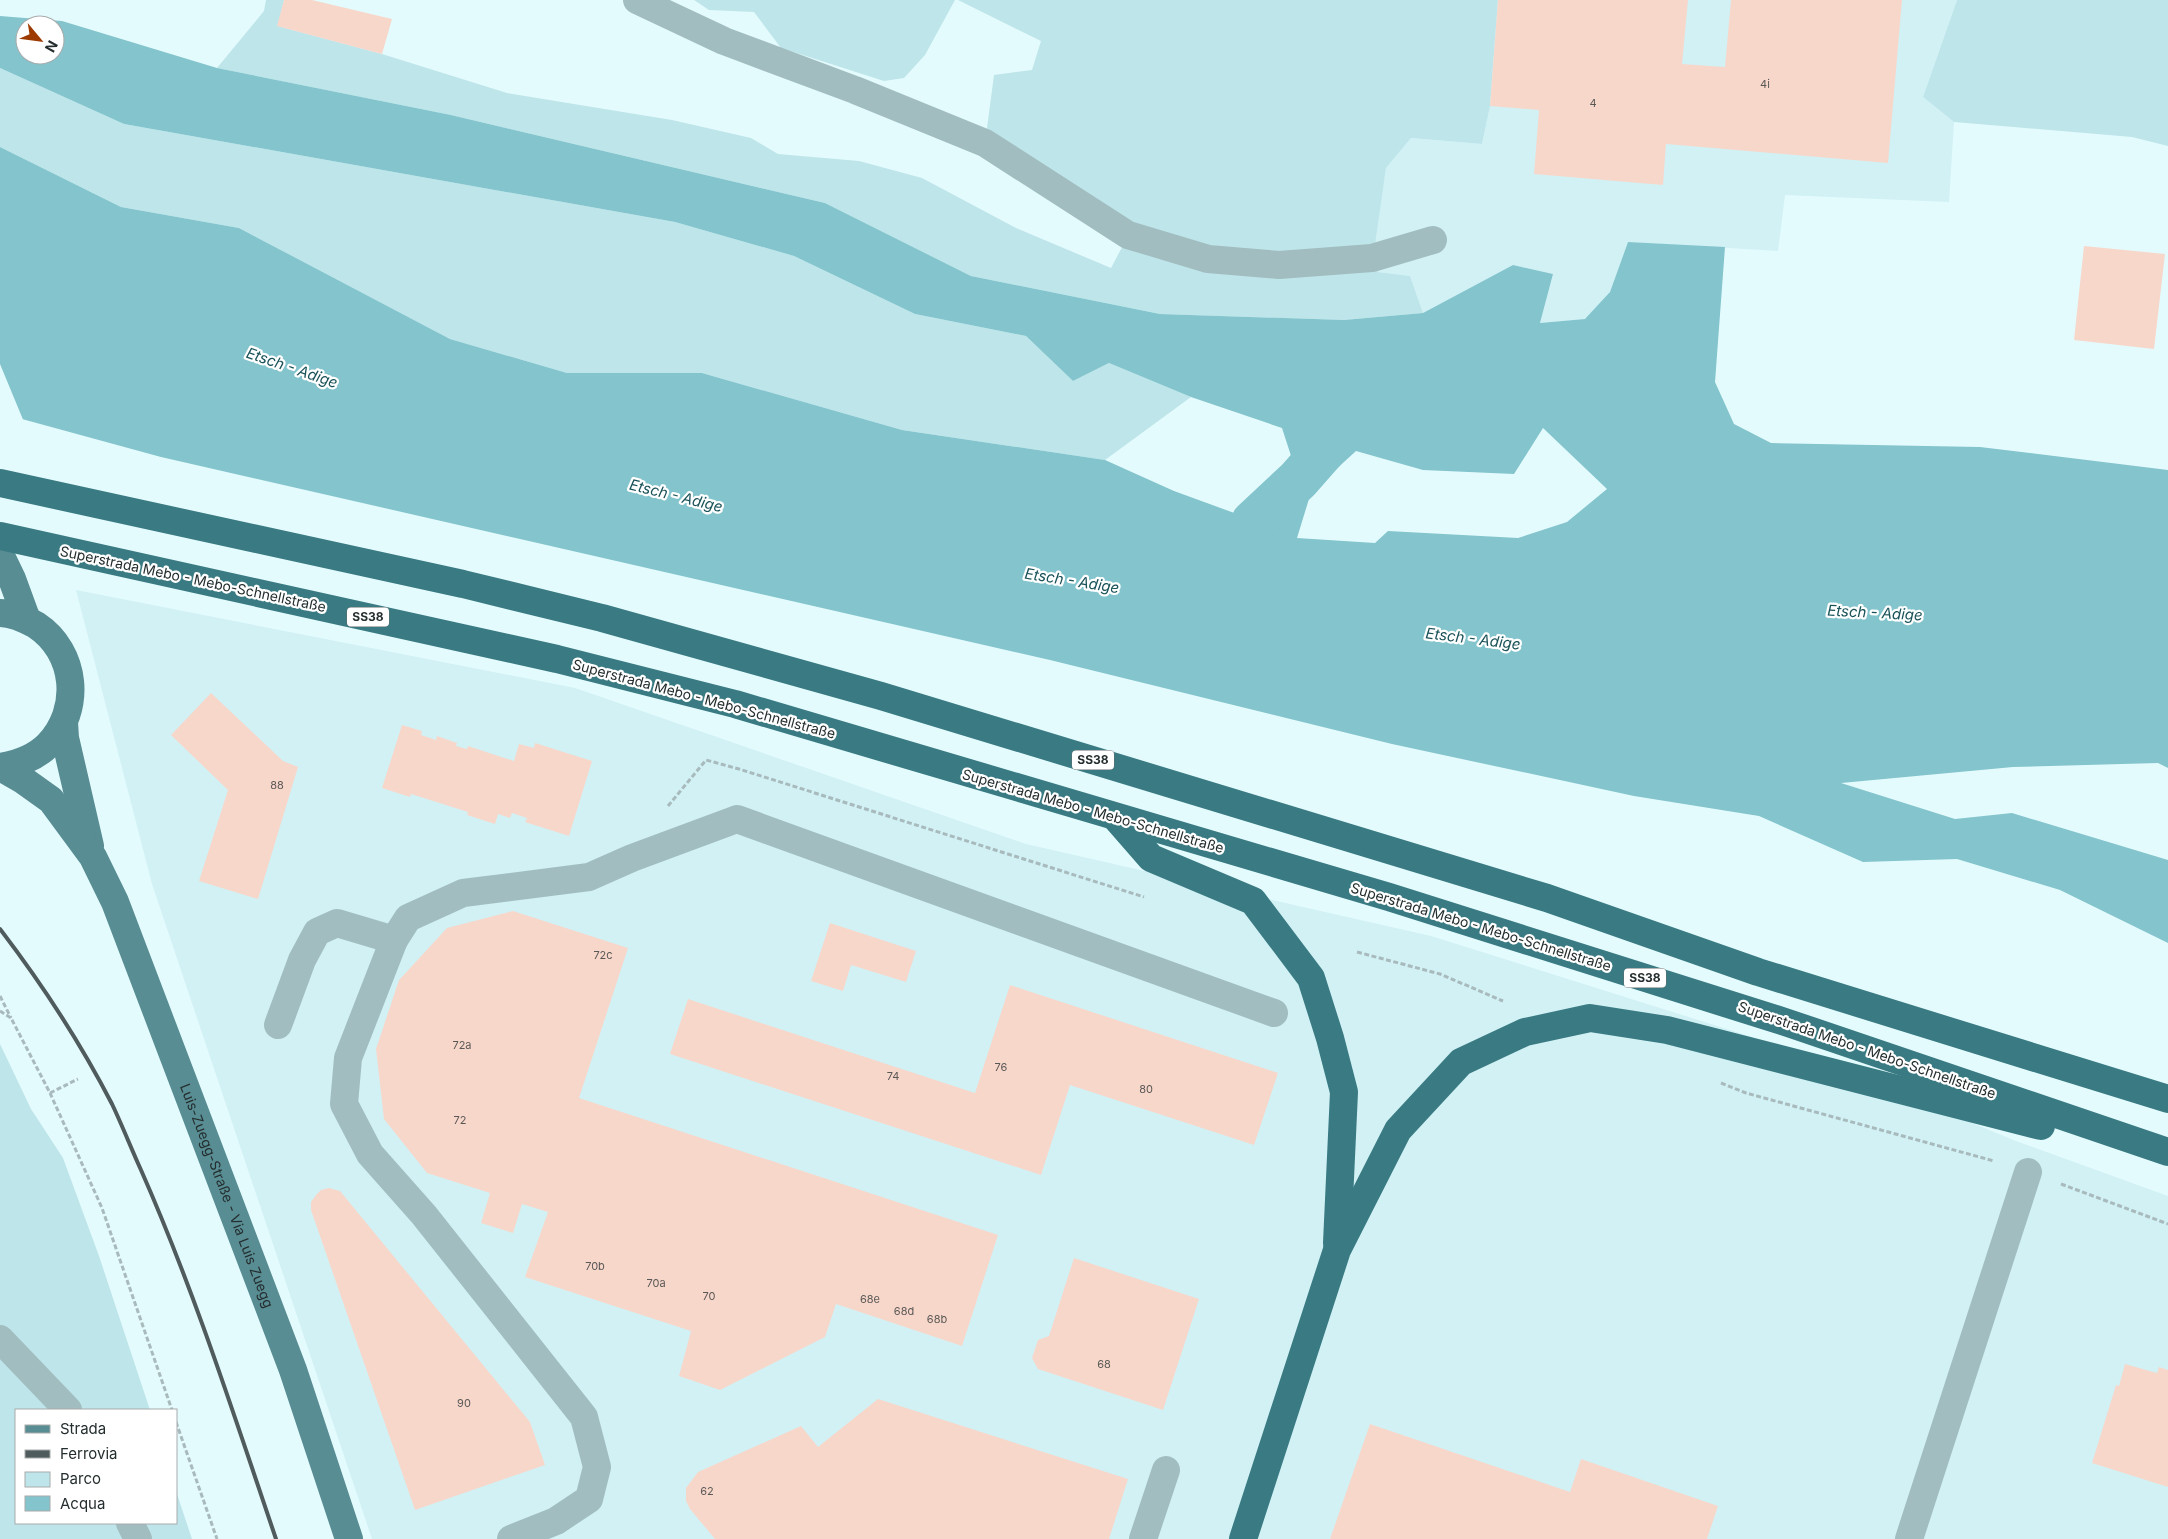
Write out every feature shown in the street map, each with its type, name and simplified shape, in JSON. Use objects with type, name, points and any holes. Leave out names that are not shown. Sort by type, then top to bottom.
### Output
[{"type":"highway","name":"SS38","points":[[0,483],[463,584],[602,618],[881,696],[1547,898],[1758,972],[2168,1099]]},
{"type":"highway","name":"Superstrada Mebo - Mebo-Schnellstraße","points":[[0,536],[626,676],[735,704],[1389,897],[1785,1022],[2168,1152]]},
{"type":"highway","points":[[1117,818],[1151,858],[1253,901],[1311,978],[1330,1038],[1344,1092],[1337,1250]]},
{"type":"highway","points":[[1243,1539],[1337,1250],[1398,1130],[1461,1062],[1525,1032],[1590,1018],[1667,1030],[2168,1159]]},
{"type":"main road","points":[[0,554],[12,579],[27,620]]},
{"type":"main road","points":[[0,613],[27,620],[45,631],[59,648],[68,668],[71,689],[69,710],[64,722],[48,745],[34,756],[17,764],[0,767]]},
{"type":"main road","name":"Luis-Zuegg-Straße - Via Luis Zuegg","points":[[64,722],[64,738],[93,857]]},
{"type":"main road","name":"Luis-Zuegg-Straße - Via Luis Zuegg","points":[[0,767],[51,800],[93,857],[115,902],[293,1370],[349,1539]]},
{"type":"street","points":[[636,0],[724,41],[855,90],[985,143],[1128,235],[1208,259],[1279,265],[1372,258],[1433,240]]},
{"type":"street","points":[[511,1539],[556,1521],[589,1499],[597,1466],[584,1417],[424,1215],[370,1154],[344,1104],[348,1058],[394,940],[408,918],[463,893],[589,877],[632,858],[737,818],[1274,1013]]},
{"type":"street","points":[[278,1025],[302,960],[318,932],[337,923],[394,940]]},
{"type":"street","points":[[1910,1539],[2028,1172]]},
{"type":"street","points":[[0,1339],[67,1409]]},
{"type":"street","points":[[1143,1539],[1166,1470]]},
{"type":"street","points":[[130,1524],[138,1539]]},
{"type":"path","points":[[1036,862],[1152,899]]},
{"type":"path","points":[[1357,952],[1440,974],[1504,1002]]},
{"type":"path","points":[[0,996],[50,1093],[102,1208],[172,1409]]},
{"type":"path","points":[[0,1011],[11,1018]]},
{"type":"path","points":[[50,1093],[78,1079]]},
{"type":"path","points":[[1719,1082],[1746,1093],[2008,1165],[2168,1224]]},
{"type":"path","points":[[178,1428],[217,1539]]},
{"type":"shaded area","points":[[1498,0],[1957,0],[1923,97],[1954,122],[1949,202],[1785,195],[1778,251],[1628,242],[1610,292],[1586,319],[1540,323],[1553,274],[1513,265],[1423,313],[1410,276],[1378,272],[1372,258],[1386,168],[1411,138],[1482,144],[1490,106]]},
{"type":"shaded area","points":[[76,590],[575,688],[1026,844],[1431,936],[1800,1052],[2016,1141],[2168,1196],[2168,1539],[372,1539],[152,884]]},
{"type":"green space","points":[[266,0],[284,0],[278,26],[382,54],[507,93],[672,120],[751,138],[778,154],[859,161],[922,178],[1016,228],[1111,268],[1128,236],[985,143],[994,75],[1032,70],[1041,41],[958,0],[1498,0],[1490,106],[1482,144],[1411,138],[1386,168],[1373,258],[1378,272],[1410,276],[1423,313],[1344,320],[1160,314],[971,276],[825,203],[451,115],[217,68],[264,11]]},
{"type":"green space","points":[[694,0],[955,0],[925,55],[904,78],[884,81],[781,48],[754,12],[709,10]]},
{"type":"green space","points":[[1957,0],[2168,0],[2168,146],[2132,137],[1954,122],[1923,97]]},
{"type":"green space","points":[[0,68],[124,124],[675,222],[794,256],[915,314],[1026,336],[1073,381],[1109,363],[1191,397],[1105,460],[902,430],[702,373],[567,373],[450,339],[239,228],[121,207],[0,147]]},
{"type":"green space","points":[[0,1044],[31,1109],[63,1158],[99,1256],[150,1409],[15,1409],[15,1524],[178,1524],[178,1497],[192,1539],[0,1539]]},
{"type":"water","name":"Etsch - Adige","points":[[0,16],[15,17],[15,65],[65,65],[65,22],[217,68],[451,115],[825,203],[971,276],[1160,314],[1344,320],[1423,313],[1513,265],[1553,274],[1540,323],[1585,319],[1610,292],[1628,242],[1725,247],[1715,382],[1734,424],[1771,443],[1980,447],[2168,470],[2168,768],[2158,763],[2013,767],[1841,783],[1955,819],[2012,813],[2168,860],[2168,943],[2060,890],[1957,859],[1863,862],[1759,816],[1634,796],[1392,744],[1050,660],[161,457],[0,413],[0,147],[121,207],[239,228],[450,339],[567,373],[702,373],[902,430],[1105,460],[1174,491],[1237,514],[1290,475],[1312,489],[1297,538],[1375,543],[1388,531],[1518,538],[1567,522],[1607,489],[1543,428],[1514,474],[1423,470],[1356,451],[1321,483],[1294,465],[1282,428],[1191,397],[1109,363],[1073,381],[1026,336],[915,314],[794,256],[675,222],[124,124],[0,68]]},
{"type":"pier","points":[[0,364],[24,422],[0,416]]},
{"type":"building","points":[[284,0],[312,0],[392,19],[382,54],[277,26]]},
{"type":"building","points":[[1498,0],[1688,0],[1682,64],[1725,67],[1731,0],[1902,0],[1888,163],[1666,144],[1663,185],[1534,174],[1539,110],[1490,106]]},
{"type":"building","points":[[2084,246],[2165,254],[2154,349],[2074,340]]},
{"type":"building","points":[[211,693],[283,761],[298,767],[258,899],[199,881],[228,790],[171,735]]},
{"type":"building","points":[[402,725],[422,731],[421,735],[436,740],[437,736],[457,743],[456,746],[467,749],[468,746],[514,761],[519,744],[534,748],[535,743],[592,761],[569,836],[525,822],[527,818],[512,813],[510,818],[498,814],[495,824],[467,815],[468,812],[411,794],[410,797],[382,788]]},
{"type":"building","points":[[513,911],[628,948],[579,1098],[998,1235],[962,1346],[836,1304],[825,1337],[720,1390],[679,1376],[691,1331],[525,1277],[548,1212],[522,1204],[513,1233],[481,1223],[490,1193],[427,1173],[384,1119],[376,1049],[399,980],[447,928]]},
{"type":"building","points":[[830,923],[916,951],[906,982],[851,965],[843,991],[811,981]]},
{"type":"building","points":[[1010,985],[1278,1073],[1254,1145],[1070,1085],[1041,1175],[670,1054],[688,999],[975,1093]]},
{"type":"building","points":[[329,1188],[340,1191],[530,1422],[545,1465],[415,1510],[311,1210],[311,1202],[316,1195],[321,1190]]},
{"type":"building","points":[[1074,1258],[1199,1299],[1163,1410],[1038,1369],[1032,1358],[1038,1340],[1049,1336]]},
{"type":"building","points":[[2125,1364],[2157,1373],[2159,1367],[2168,1370],[2168,1487],[2092,1463],[2116,1385],[2119,1386]]},
{"type":"building","points":[[878,1399],[1128,1479],[1109,1539],[715,1539],[690,1509],[686,1501],[686,1488],[698,1472],[801,1426],[818,1447]]},
{"type":"building","points":[[1370,1424],[1570,1492],[1581,1459],[1718,1506],[1707,1539],[1330,1539]]},
{"type":"waterway","points":[[1253,522],[1298,480],[1342,430],[1346,428]]},
{"type":"railway","points":[[0,929],[60,1014],[87,1058],[116,1112],[179,1261],[229,1399],[276,1539]]}]
